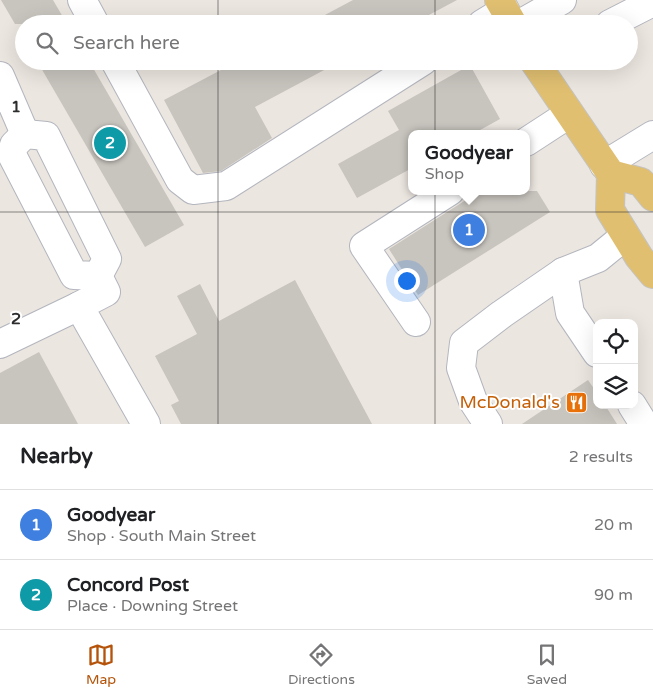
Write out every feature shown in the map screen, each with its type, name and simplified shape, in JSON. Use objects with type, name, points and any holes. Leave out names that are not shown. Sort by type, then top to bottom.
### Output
[{"type":"main road","points":[[543,70],[607,169],[610,210],[639,256],[653,293]]},
{"type":"main road","points":[[607,169],[641,182],[653,197]]},
{"type":"street","points":[[82,0],[90,15]]},
{"type":"street","points":[[509,14],[562,0]]},
{"type":"street","points":[[632,15],[653,2]]},
{"type":"street","points":[[638,27],[653,19]]},
{"type":"street","points":[[121,70],[180,180],[193,190],[226,186],[409,70]]},
{"type":"street","points":[[0,76],[25,134]]},
{"type":"street","points":[[530,139],[570,114]]},
{"type":"street","points":[[25,134],[46,136],[107,259],[98,276],[74,275],[12,155],[14,144],[25,134]]},
{"type":"street","points":[[607,169],[653,135]]},
{"type":"street","points":[[416,322],[364,246],[444,195]]},
{"type":"street","points":[[488,424],[473,401],[461,368],[464,343],[563,272],[598,258],[639,256]]},
{"type":"street","points":[[563,272],[570,313],[593,347]]},
{"type":"street","points":[[0,344],[106,292],[98,276]]},
{"type":"street","points":[[79,306],[146,424]]},
{"type":"street","points":[[488,324],[485,341],[478,355],[476,369],[478,386],[504,424]]},
{"type":"building","points":[[1,0],[53,0],[62,15],[15,15],[15,24]]},
{"type":"building","points":[[353,0],[457,0],[429,15],[325,15]]},
{"type":"building","points":[[42,70],[94,70],[184,225],[145,247]]},
{"type":"building","points":[[221,70],[324,70],[255,107],[272,138],[221,171],[203,173],[164,100]]},
{"type":"building","points":[[461,70],[473,70],[500,119],[480,130],[408,130],[408,170],[357,198],[338,164],[399,130],[388,111]]},
{"type":"building","points":[[530,191],[537,191],[550,212],[418,295],[389,249],[474,195],[530,195]]},
{"type":"building","points":[[295,280],[372,424],[181,424],[171,405],[179,401],[155,356],[197,334],[177,296],[200,284],[219,321]]},
{"type":"building","points":[[39,352],[78,424],[0,424],[0,373]]},
{"type":"building","name":"McDonald's","points":[[588,380],[593,387],[593,409],[608,409],[617,424],[522,424]]},
{"type":"place","name":"Concord Post","points":[[110,143]]},
{"type":"place","name":"Goodyear","points":[[469,230]]},
{"type":"place","name":"McDonald's","points":[[576,402]]}]
